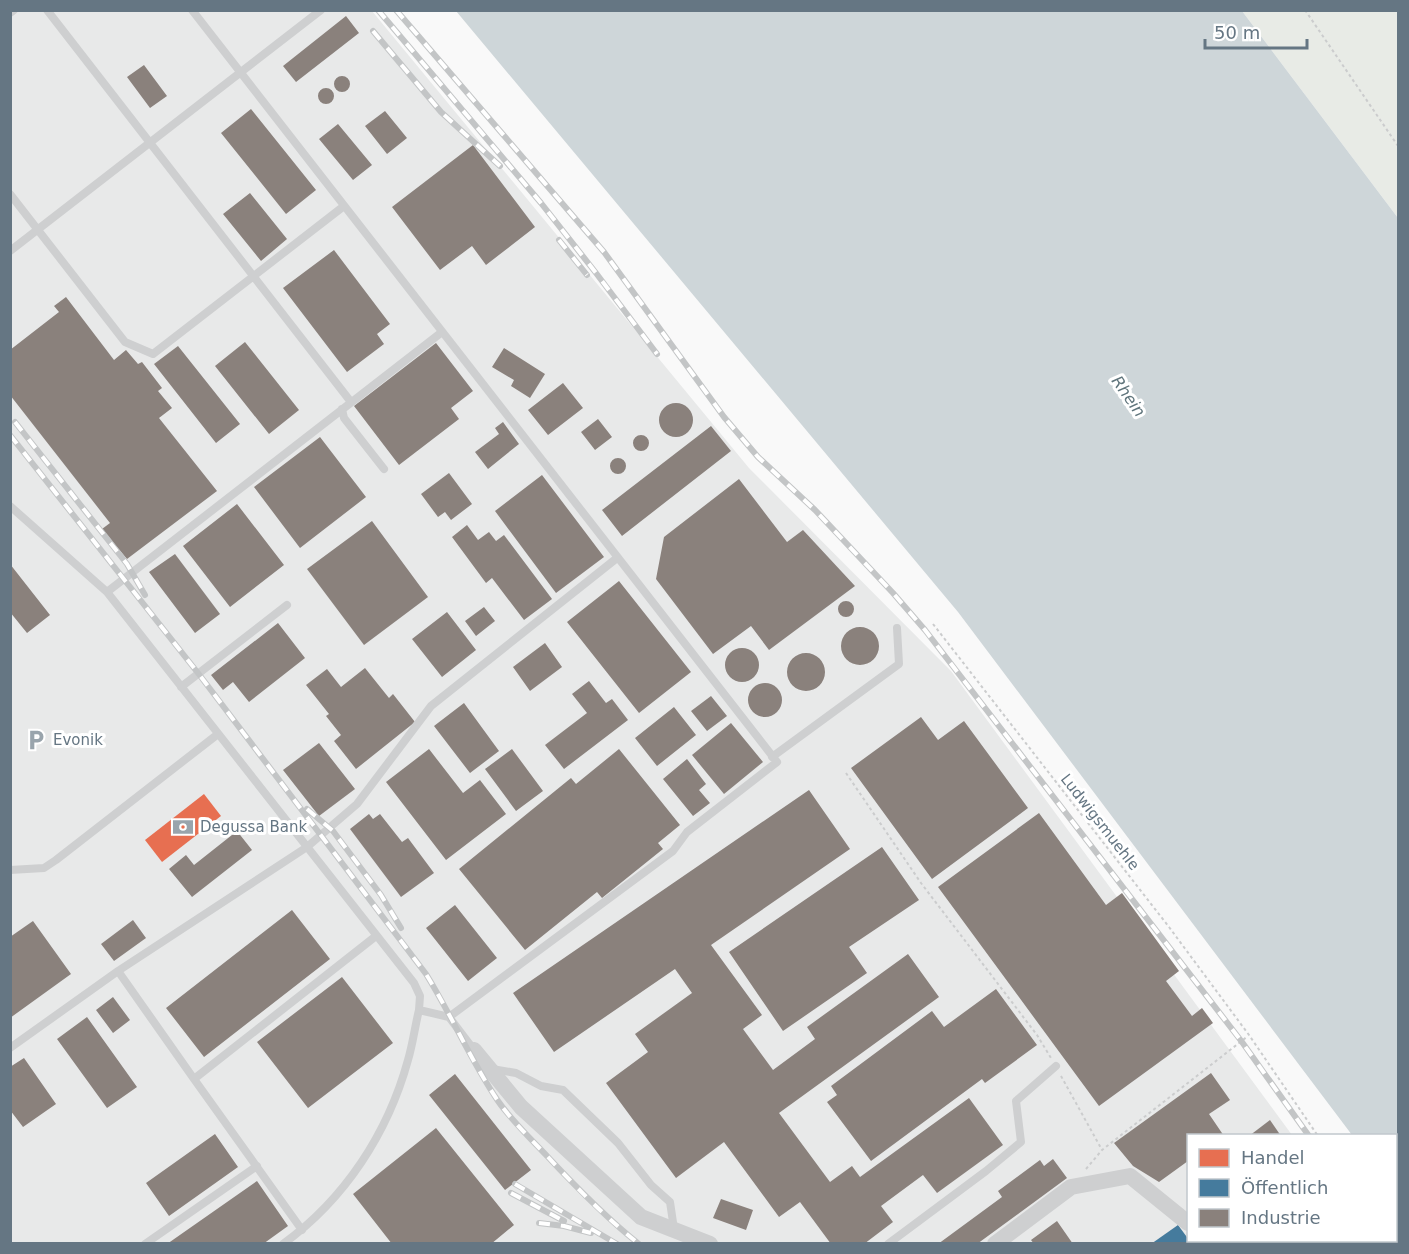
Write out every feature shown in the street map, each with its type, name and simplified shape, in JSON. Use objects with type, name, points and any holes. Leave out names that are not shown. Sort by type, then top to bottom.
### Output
[{"type":"street","points":[[474,1050],[521,1107],[641,1217],[710,1244]]},
{"type":"street","points":[[995,1244],[1071,1187],[1130,1176],[1187,1222]]},
{"type":"lane","points":[[10,14],[14,10]]},
{"type":"lane","points":[[47,10],[351,402]]},
{"type":"lane","points":[[192,10],[777,762],[687,832],[673,851],[449,1017]]},
{"type":"lane","points":[[10,251],[321,10]]},
{"type":"lane","points":[[10,194],[125,342],[153,354],[344,206]]},
{"type":"lane","points":[[106,592],[442,332]]},
{"type":"lane","points":[[342,409],[344,418],[384,469]]},
{"type":"lane","points":[[10,506],[106,592],[414,983],[420,996],[408,1060],[389,1113],[352,1176],[329,1204],[302,1230],[283,1244]]},
{"type":"lane","points":[[10,1048],[118,971],[307,847],[357,804],[431,706],[618,558]]},
{"type":"lane","points":[[181,687],[287,605]]},
{"type":"lane","points":[[772,757],[899,664],[897,628]]},
{"type":"lane","points":[[10,870],[44,868],[218,734]]},
{"type":"lane","points":[[194,1079],[376,936]]},
{"type":"lane","points":[[118,971],[302,1230]]},
{"type":"lane","points":[[418,1010],[449,1017],[474,1050]]},
{"type":"lane","points":[[888,1244],[1021,1142],[1016,1101],[1056,1066]]},
{"type":"lane","points":[[489,1068],[516,1073],[541,1086],[563,1089],[618,1143],[651,1185],[670,1202],[674,1229]]},
{"type":"lane","points":[[144,1244],[257,1166]]},
{"type":"path","points":[[1305,10],[1398,146]]},
{"type":"path","name":"Ludwigsmuehle","points":[[933,624],[1169,927],[1249,1035],[1317,1134]]},
{"type":"path","points":[[846,772],[921,883],[1037,1035],[1102,1150]]},
{"type":"path","points":[[1071,1187],[1102,1150],[1249,1035]]},
{"type":"shaded area","points":[[10,11],[372,11],[749,468],[951,671],[1291,1134],[1187,1134],[1187,1242],[1358,1242],[1355,1244],[11,1243]]},
{"type":"shaded area","points":[[1242,11],[1398,11],[1398,218]]},
{"type":"water","name":"Rhein","points":[[456,11],[1242,11],[1398,218],[1398,1197],[1397,1134],[1351,1134],[958,612]]},
{"type":"building: Handel","points":[[204,794],[221,816],[162,862],[145,840]]},
{"type":"building: Öffentlich","points":[[1178,1225],[1187,1237],[1187,1242],[1192,1244],[1151,1244]]},
{"type":"building: Industrie","points":[[346,16],[359,33],[296,82],[283,66]]},
{"type":"building: Industrie","points":[[144,65],[167,96],[150,108],[127,77]]},
{"type":"building: Industrie","points":[[342,76],[348,78],[350,84],[348,90],[342,92],[336,90],[334,84],[336,78]]},
{"type":"building: Industrie","points":[[326,88],[332,90],[334,96],[332,102],[326,104],[320,102],[318,96],[320,90]]},
{"type":"building: Industrie","points":[[251,109],[316,190],[286,214],[221,133]]},
{"type":"building: Industrie","points":[[385,111],[407,138],[387,154],[365,126]]},
{"type":"building: Industrie","points":[[338,124],[372,165],[353,180],[319,139]]},
{"type":"building: Industrie","points":[[473,145],[535,227],[486,265],[472,246],[440,270],[392,207]]},
{"type":"building: Industrie","points":[[250,193],[287,239],[261,261],[223,214]]},
{"type":"building: Industrie","points":[[334,250],[390,324],[377,334],[384,344],[347,372],[283,288]]},
{"type":"building: Industrie","points":[[66,297],[114,360],[126,350],[138,364],[142,362],[162,388],[158,391],[172,408],[159,418],[217,491],[127,559],[102,529],[110,523],[10,395],[10,350],[59,312],[54,306]]},
{"type":"building: Industrie","points":[[245,342],[299,410],[269,434],[215,366]]},
{"type":"building: Industrie","points":[[436,343],[473,391],[451,408],[459,419],[399,465],[354,406]]},
{"type":"building: Industrie","points":[[178,346],[240,424],[216,443],[154,364]]},
{"type":"building: Industrie","points":[[504,348],[545,374],[530,398],[511,386],[514,380],[492,367]]},
{"type":"building: Industrie","points":[[563,383],[583,408],[548,435],[528,410]]},
{"type":"building: Industrie","points":[[676,403],[688,408],[693,420],[688,432],[676,437],[664,432],[659,420],[664,408]]},
{"type":"building: Industrie","points":[[598,419],[612,437],[595,450],[581,432]]},
{"type":"building: Industrie","points":[[503,422],[519,444],[488,469],[475,452],[499,434],[495,428]]},
{"type":"building: Industrie","points":[[711,426],[731,451],[622,536],[602,510]]},
{"type":"building: Industrie","points":[[641,435],[647,437],[649,443],[647,449],[641,451],[635,449],[633,443],[635,437]]},
{"type":"building: Industrie","points":[[320,437],[366,497],[300,548],[254,487]]},
{"type":"building: Industrie","points":[[618,458],[624,460],[626,466],[624,472],[618,474],[612,472],[610,466],[612,460]]},
{"type":"building: Industrie","points":[[449,473],[472,504],[451,520],[445,512],[438,517],[421,494]]},
{"type":"building: Industrie","points":[[542,475],[604,557],[556,593],[495,511]]},
{"type":"building: Industrie","points":[[739,479],[787,542],[803,530],[855,586],[769,650],[751,626],[713,654],[656,579],[664,537]]},
{"type":"building: Industrie","points":[[237,504],[284,565],[230,607],[183,546]]},
{"type":"building: Industrie","points":[[372,521],[428,597],[364,645],[307,569]]},
{"type":"building: Industrie","points":[[467,525],[478,540],[489,532],[496,541],[504,535],[552,599],[524,620],[492,578],[486,583],[452,537]]},
{"type":"building: Industrie","points":[[175,554],[220,614],[195,633],[149,572]]},
{"type":"building: Industrie","points":[[10,564],[50,615],[27,633],[10,612]]},
{"type":"building: Industrie","points":[[619,581],[691,672],[639,713],[567,622]]},
{"type":"building: Industrie","points":[[846,601],[852,603],[854,609],[852,615],[846,617],[840,615],[838,609],[840,603]]},
{"type":"building: Industrie","points":[[484,607],[495,621],[476,636],[465,621]]},
{"type":"building: Industrie","points":[[447,612],[476,650],[442,677],[412,639]]},
{"type":"building: Industrie","points":[[278,623],[305,658],[249,702],[233,682],[223,690],[211,675]]},
{"type":"building: Industrie","points":[[860,627],[874,632],[879,646],[874,660],[860,665],[846,660],[841,646],[846,632]]},
{"type":"building: Industrie","points":[[545,643],[562,667],[530,691],[513,667]]},
{"type":"building: Industrie","points":[[742,648],[754,653],[759,665],[754,677],[742,682],[730,677],[725,665],[730,653]]},
{"type":"building: Industrie","points":[[806,653],[819,659],[825,672],[819,685],[806,691],[793,685],[787,672],[793,659]]},
{"type":"building: Industrie","points":[[365,668],[389,698],[393,694],[415,722],[356,769],[334,741],[341,735],[326,716],[329,714],[306,685],[327,669],[341,687]]},
{"type":"building: Industrie","points":[[589,681],[606,703],[612,699],[628,720],[564,769],[545,745],[587,713],[572,694]]},
{"type":"building: Industrie","points":[[765,683],[777,688],[782,700],[777,712],[765,717],[753,712],[748,700],[753,688]]},
{"type":"building: Industrie","points":[[711,696],[727,716],[707,731],[691,711]]},
{"type":"building: Industrie","points":[[464,703],[499,751],[470,773],[434,726]]},
{"type":"building: Industrie","points":[[674,707],[696,735],[657,766],[635,738]]},
{"type":"building: Industrie","points":[[921,717],[938,740],[964,721],[1028,808],[932,879],[851,768]]},
{"type":"building: Industrie","points":[[731,723],[763,762],[724,794],[692,755]]},
{"type":"building: Industrie","points":[[319,743],[355,789],[319,816],[283,770]]},
{"type":"building: Industrie","points":[[429,749],[463,793],[480,780],[506,814],[446,860],[386,782]]},
{"type":"building: Industrie","points":[[512,749],[543,791],[516,811],[485,769]]},
{"type":"building: Industrie","points":[[619,749],[680,825],[658,843],[663,849],[602,898],[597,892],[525,950],[459,869],[571,778],[576,784]]},
{"type":"building: Industrie","points":[[687,759],[706,784],[699,790],[710,803],[693,816],[663,779]]},
{"type":"building: Industrie","points":[[809,790],[850,849],[711,945],[762,1015],[743,1029],[773,1070],[815,1039],[807,1027],[908,954],[939,997],[779,1113],[830,1182],[852,1166],[860,1177],[969,1098],[1003,1145],[937,1193],[923,1175],[881,1206],[893,1222],[864,1244],[831,1244],[800,1202],[779,1217],[724,1142],[676,1178],[606,1083],[648,1052],[635,1034],[692,993],[675,969],[554,1052],[513,993]]},
{"type":"building: Industrie","points":[[1039,813],[1106,905],[1122,893],[1179,971],[1166,981],[1192,1016],[1202,1008],[1213,1023],[1099,1106],[938,887]]},
{"type":"building: Industrie","points":[[369,814],[373,819],[380,814],[402,842],[408,838],[434,873],[401,897],[350,829]]},
{"type":"building: Industrie","points":[[237,831],[252,850],[192,897],[169,869],[186,855],[194,865]]},
{"type":"building: Industrie","points":[[882,847],[919,900],[849,947],[867,973],[783,1031],[729,952]]},
{"type":"building: Industrie","points":[[455,905],[497,958],[468,981],[426,928]]},
{"type":"building: Industrie","points":[[292,910],[330,959],[204,1057],[166,1008]]},
{"type":"building: Industrie","points":[[133,920],[146,938],[114,961],[101,944]]},
{"type":"building: Industrie","points":[[33,921],[71,974],[10,1018],[10,937]]},
{"type":"building: Industrie","points":[[342,977],[393,1043],[308,1108],[257,1042]]},
{"type":"building: Industrie","points":[[996,989],[1037,1045],[985,1083],[982,1079],[871,1161],[827,1102],[837,1095],[831,1086],[932,1011],[944,1027]]},
{"type":"building: Industrie","points":[[113,997],[130,1020],[113,1033],[96,1010]]},
{"type":"building: Industrie","points":[[87,1017],[137,1087],[107,1108],[57,1039]]},
{"type":"building: Industrie","points":[[24,1058],[56,1104],[23,1127],[10,1110],[10,1067]]},
{"type":"building: Industrie","points":[[1211,1073],[1230,1100],[1209,1114],[1223,1134],[1187,1134],[1187,1162],[1159,1182],[1133,1166],[1114,1143]]},
{"type":"building: Industrie","points":[[455,1074],[531,1170],[505,1190],[429,1095]]},
{"type":"building: Industrie","points":[[1270,1120],[1280,1134],[1252,1134]]},
{"type":"building: Industrie","points":[[436,1128],[514,1225],[491,1244],[460,1244],[459,1242],[457,1244],[392,1244],[353,1194]]},
{"type":"building: Industrie","points":[[215,1134],[238,1167],[169,1216],[146,1183]]},
{"type":"building: Industrie","points":[[1053,1159],[1067,1178],[977,1244],[938,1244],[1002,1197],[998,1191],[1040,1160],[1044,1166]]},
{"type":"building: Industrie","points":[[257,1181],[288,1226],[263,1244],[167,1244]]},
{"type":"building: Industrie","points":[[721,1199],[753,1210],[746,1230],[713,1218]]},
{"type":"building: Industrie","points":[[1057,1221],[1073,1244],[1034,1244],[1031,1240]]},
{"type":"building: Industrie","points":[[1279,1242],[1321,1242],[1319,1244],[1280,1244]]},
{"type":"railway","points":[[378,10],[541,203],[657,354]]},
{"type":"railway","points":[[396,10],[604,252],[724,417],[758,457],[815,510],[925,630],[1242,1042],[1308,1134]]},
{"type":"railway","points":[[373,31],[441,112],[500,166]]},
{"type":"railway","points":[[559,240],[587,275]]},
{"type":"railway","points":[[15,422],[127,564],[145,595]]},
{"type":"railway","points":[[10,435],[198,673],[426,974],[488,1086],[503,1108],[580,1190],[639,1244]]},
{"type":"railway","points":[[307,809],[333,831],[381,895],[401,928]]},
{"type":"railway","points":[[515,1184],[617,1244]]},
{"type":"railway","points":[[511,1193],[564,1221]]},
{"type":"railway","points":[[539,1223],[591,1233]]},
{"type":"place","name":"Evonik","points":[[36,740]]},
{"type":"place","name":"Degussa Bank","points":[[183,827]]}]
